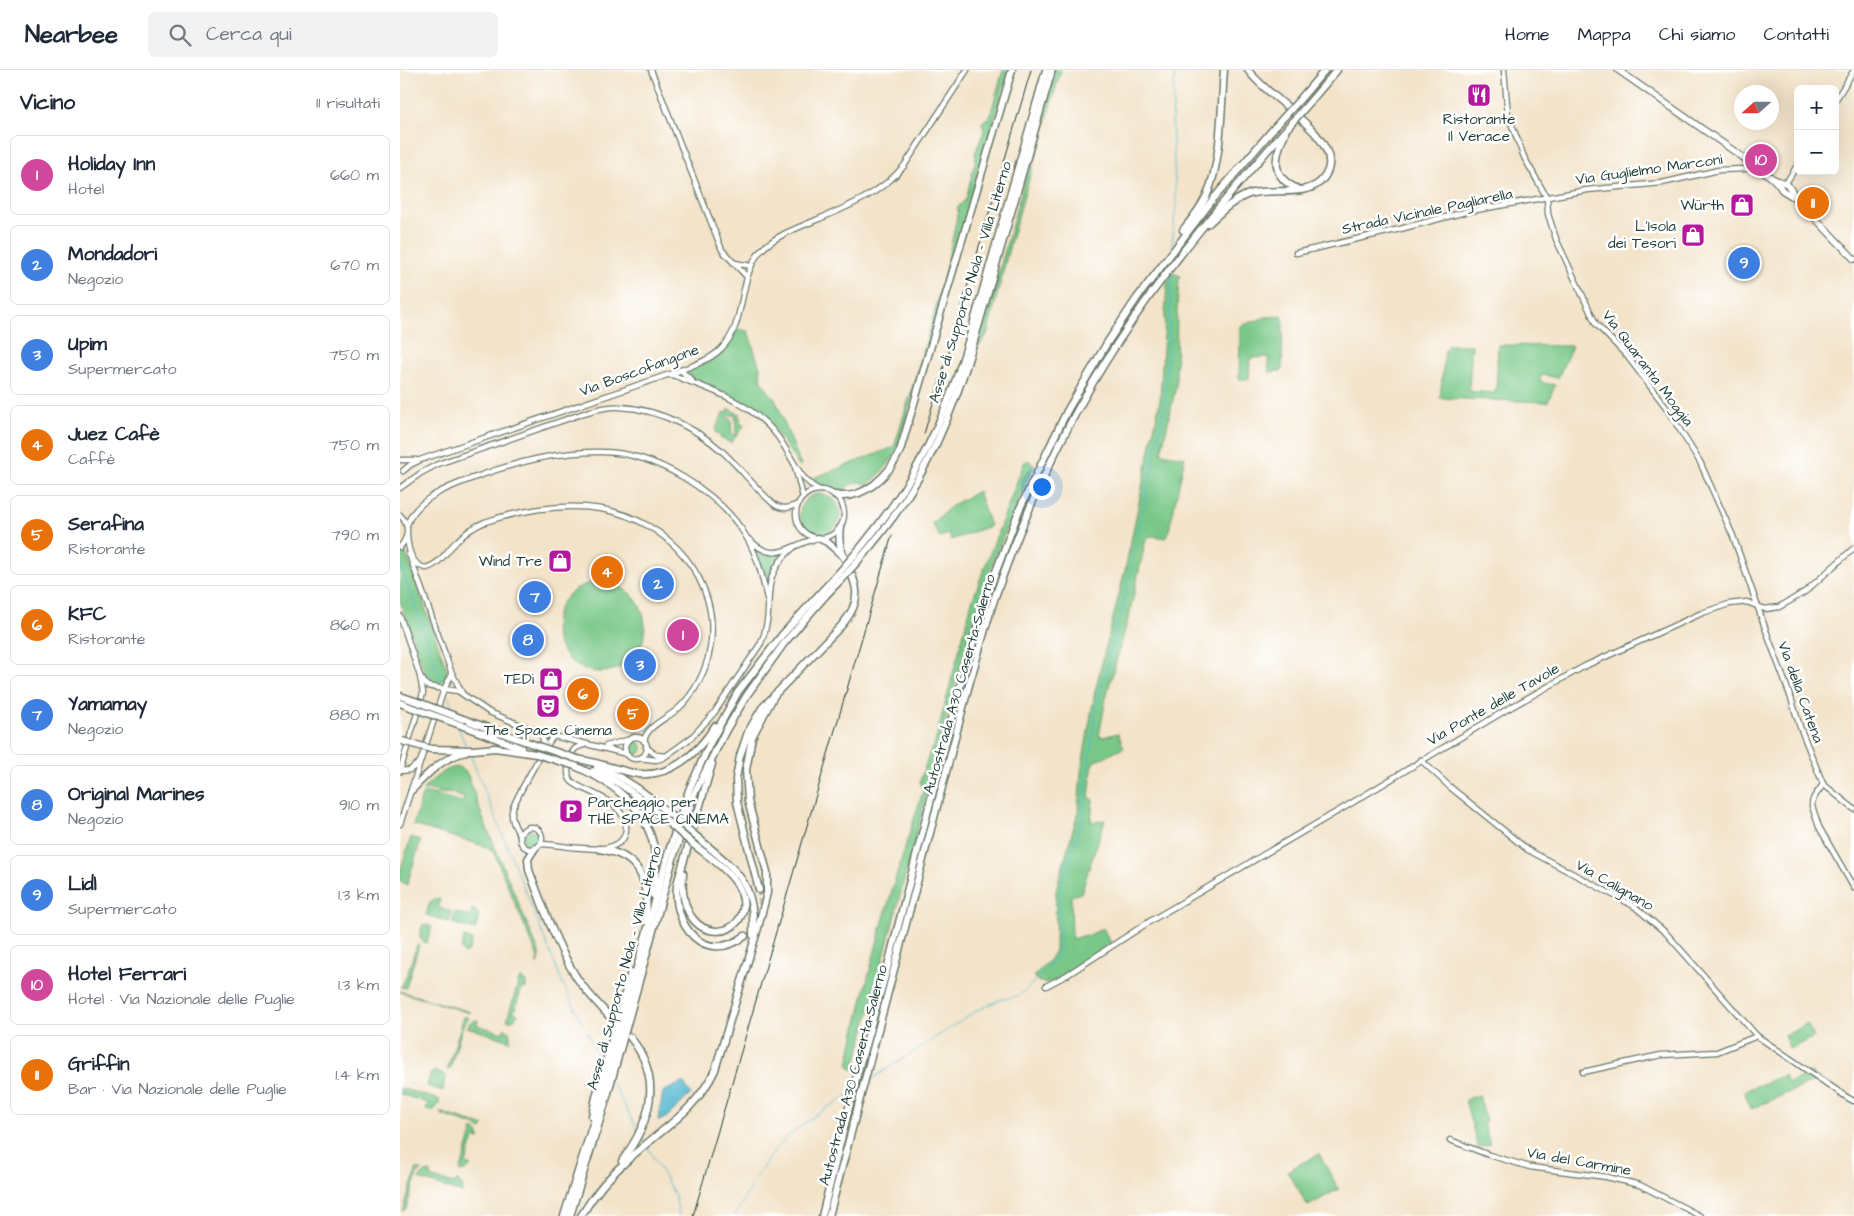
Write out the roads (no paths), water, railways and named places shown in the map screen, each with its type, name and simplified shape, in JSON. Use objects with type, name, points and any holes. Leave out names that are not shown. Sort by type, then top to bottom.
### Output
[{"type":"highway","points":[[835,495],[852,495],[872,486],[889,470],[900,451],[1012,70]]},
{"type":"highway","name":"Asse di Supporto Nola - Villa Literno","points":[[972,340],[1046,70]]},
{"type":"highway","name":"Asse di Supporto Nola - Villa Literno","points":[[570,1216],[617,1063],[686,814],[726,730],[747,695],[785,642],[861,550],[905,490],[917,469],[947,408],[972,340],[1052,70]]},
{"type":"highway","points":[[1184,233],[1198,211],[1212,180],[1216,160],[1224,70]]},
{"type":"highway","points":[[1194,236],[1226,208],[1245,196],[1269,190],[1302,190],[1314,187],[1327,172],[1329,160],[1326,149],[1304,122],[1259,84],[1248,70]]},
{"type":"highway","points":[[1184,233],[1325,70]]},
{"type":"highway","name":"Autostrada A30 Caserta-Salerno","points":[[829,1216],[970,681],[996,595],[1033,500],[1073,419],[1116,344],[1156,286],[1219,205],[1337,70]]},
{"type":"highway","points":[[1289,126],[1278,150],[1276,164],[1278,171],[1286,182],[1302,190]]},
{"type":"highway","name":"Autostrada A30 Caserta-Salerno","points":[[822,1216],[860,1063],[962,680],[987,594],[1020,508],[1053,439],[1102,351],[1164,259],[1184,233]]},
{"type":"highway","points":[[759,890],[737,802],[736,779],[740,756],[748,732],[762,708],[841,626],[852,612],[855,604],[856,588],[838,535],[840,528]]},
{"type":"highway","points":[[818,538],[833,546],[845,558]]},
{"type":"highway","name":"Asse di Supporto Nola - Villa Literno","points":[[564,1216],[603,1092],[678,821],[689,790],[710,743],[738,692],[782,635],[824,593]]},
{"type":"highway","points":[[401,740],[432,749],[461,751],[495,748],[634,773],[654,774],[668,770],[682,762],[702,744],[738,692]]},
{"type":"highway","points":[[612,1174],[690,1108],[710,1080],[720,1057],[763,910],[768,882],[748,801],[746,770],[752,737],[776,694]]},
{"type":"highway","points":[[400,695],[414,704],[466,727],[536,754]]},
{"type":"highway","points":[[400,703],[414,704],[463,719],[541,748],[615,780],[632,791],[731,877],[741,893],[741,915],[738,921],[728,929],[714,932],[703,929],[691,916],[682,890],[684,865]]},
{"type":"highway","points":[[726,730],[706,781],[684,865],[677,884],[676,902],[680,917],[688,931],[698,940],[712,945],[731,944],[745,936]]},
{"type":"highway","points":[[412,790],[432,769],[461,751]]},
{"type":"highway","points":[[576,763],[623,778],[666,810],[736,870],[747,886],[752,908],[753,944]]},
{"type":"highway","points":[[576,763],[618,789],[638,810],[651,838],[656,862],[652,913]]},
{"type":"highway","points":[[538,846],[528,859],[529,870],[563,952],[583,986],[612,1019]]},
{"type":"highway","points":[[599,849],[610,850],[625,856],[637,867],[646,891],[646,921]]},
{"type":"highway","points":[[591,1132],[599,1084],[646,921],[656,879]]},
{"type":"highway","points":[[581,1216],[635,1143],[643,1128],[649,1106],[649,1078],[640,1051],[630,1037]]},
{"type":"main road","points":[[1618,70],[1785,186],[1854,259]]},
{"type":"street","points":[[650,70],[720,246],[724,254],[747,277]]},
{"type":"street","name":"Via Boscofangone","points":[[401,473],[410,465],[420,460],[708,359],[728,341],[737,322],[747,277],[758,254],[772,241],[877,191],[896,177],[967,70]]},
{"type":"street","points":[[1504,70],[1508,115],[1515,136],[1524,158],[1547,198]]},
{"type":"street","points":[[1839,94],[1854,70]]},
{"type":"street","name":"Via Guglielmo Marconi","points":[[1547,198],[1587,190],[1662,183],[1719,170],[1745,169],[1754,166]]},
{"type":"street","points":[[1785,186],[1794,171]]},
{"type":"street","name":"Strada Vicinale Pagliarella","points":[[1296,253],[1465,212],[1547,198]]},
{"type":"street","name":"Via Quaranta Moggia","points":[[1547,198],[1548,214],[1556,240],[1596,324],[1627,356],[1665,406],[1700,462],[1733,536],[1759,606]]},
{"type":"street","points":[[734,262],[751,266]]},
{"type":"street","points":[[687,375],[690,366]]},
{"type":"street","points":[[680,370],[697,384]]},
{"type":"street","points":[[680,370],[681,377]]},
{"type":"street","points":[[463,694],[451,671],[413,569],[408,546],[407,525],[413,513],[421,504],[472,479],[530,461],[563,455],[603,452],[622,454],[640,458],[679,475],[722,507],[747,538],[757,547],[771,552],[781,552],[806,541],[830,536],[840,528],[844,519],[843,508],[835,495],[820,490],[808,483],[770,428],[751,410],[732,399],[681,377],[666,375]]},
{"type":"street","points":[[400,488],[421,472],[438,464],[587,412],[601,408],[619,407],[636,409],[666,418],[688,428],[707,439],[732,460],[774,505],[786,509],[798,504]]},
{"type":"street","points":[[792,459],[801,483],[803,497]]},
{"type":"street","name":"Via Boscofangone","points":[[401,473],[404,466],[401,460],[420,460]]},
{"type":"street","points":[[818,538],[805,533],[799,526],[796,513],[798,504],[803,497],[808,493],[820,490]]},
{"type":"street","points":[[408,546],[418,565],[431,567],[439,562],[458,540],[473,528],[482,524],[526,512],[572,507],[600,509],[629,518],[644,524],[670,541],[686,557],[703,583],[711,613],[712,639],[706,665],[694,688],[678,709],[665,720],[650,728],[644,741]]},
{"type":"street","points":[[400,515],[407,525]]},
{"type":"street","points":[[400,547],[407,536]]},
{"type":"street","points":[[747,538],[761,571],[768,603]]},
{"type":"street","points":[[540,731],[543,739],[541,748],[513,807],[513,822],[520,836],[521,843],[526,848],[538,846],[599,849],[618,843],[624,836],[626,826],[623,815],[614,806],[598,796],[574,785],[569,778],[568,769],[572,753],[577,746],[600,746],[627,754],[632,758],[656,760],[668,756],[691,738],[706,723],[754,655],[766,631],[768,589],[774,569],[794,547]]},
{"type":"street","name":"Via Ponte delle Tavole","points":[[1046,986],[1152,920],[1421,760],[1585,666],[1702,613],[1729,604],[1747,602],[1770,609],[1779,607],[1795,598],[1833,568],[1854,548]]},
{"type":"street","name":"Via della Catena","points":[[1759,606],[1769,640],[1804,738],[1823,784]]},
{"type":"street","points":[[400,616],[420,676],[423,697],[400,771],[410,770],[421,762]]},
{"type":"street","points":[[400,824],[421,762],[430,726],[451,676],[451,671]]},
{"type":"street","points":[[420,676],[427,686],[454,689],[489,712],[554,736],[588,745]]},
{"type":"street","points":[[541,748],[554,736]]},
{"type":"street","points":[[600,746],[615,744],[638,737],[644,741],[646,748],[644,754],[639,758]]},
{"type":"street","points":[[627,754],[625,748],[628,740]]},
{"type":"street","points":[[646,748],[656,755],[668,756]]},
{"type":"street","name":"Via Calignano","points":[[1421,760],[1450,787],[1528,850],[1634,906],[1666,933],[1757,1036],[1848,1098],[1854,1100]]},
{"type":"street","points":[[1854,809],[1823,784],[1811,802],[1819,827],[1854,888]]},
{"type":"street","points":[[520,836],[524,830],[534,827],[542,834],[538,846]]},
{"type":"street","points":[[1582,1072],[1661,1055],[1717,1052],[1757,1036]]},
{"type":"street","name":"Via del Carmine","points":[[1450,1140],[1489,1155],[1530,1167],[1563,1173],[1607,1177],[1640,1185],[1700,1216]]},
{"type":"water","points":[[684,1083],[691,1094],[667,1117],[659,1121],[663,1092]]},
{"type":"waterway","points":[[1172,246],[1176,202],[1172,121],[1175,70]]},
{"type":"waterway","points":[[866,1083],[976,1011],[999,1000],[1017,996],[1025,991],[1058,954],[1060,939],[1060,888],[1084,813],[1087,773],[1097,706],[1130,575],[1165,403],[1172,270]]},
{"type":"waterway","points":[[400,563],[441,681]]},
{"type":"waterway","points":[[449,698],[454,714]]},
{"type":"waterway","points":[[458,727],[466,746]]},
{"type":"waterway","points":[[469,752],[563,984],[583,1024]]},
{"type":"waterway","points":[[587,1032],[602,1062]]},
{"type":"waterway","points":[[613,1084],[638,1131]]},
{"type":"waterway","points":[[735,1216],[762,1168],[778,1146],[804,1123],[850,1094]]},
{"type":"waterway","points":[[640,1135],[644,1142]]},
{"type":"waterway","points":[[648,1148],[675,1195],[679,1216]]},
{"type":"tunnel","points":[[759,890],[760,914]]},
{"type":"railway","points":[[924,434],[1031,70]]},
{"type":"railway","points":[[693,1216],[892,535]]},
{"type":"place","name":"Ristorante Il Verace","points":[[1479,95]]},
{"type":"place","name":"Hotel Ferrari","points":[[1761,160]]},
{"type":"place","name":"Griffin","points":[[1813,203]]},
{"type":"place","name":"Würth","points":[[1742,205]]},
{"type":"place","name":"L'Isola dei Tesori","points":[[1693,235]]},
{"type":"place","name":"Lidl","points":[[1744,263]]},
{"type":"place","name":"Wind Tre","points":[[560,561]]},
{"type":"place","name":"Juez Cafè","points":[[607,572]]},
{"type":"place","name":"Mondadori","points":[[658,584]]},
{"type":"place","name":"Yamamay","points":[[535,597]]},
{"type":"place","name":"Holiday Inn","points":[[683,635]]},
{"type":"place","name":"Original Marines","points":[[528,640]]},
{"type":"place","name":"Upim","points":[[640,665]]},
{"type":"place","name":"TEDi","points":[[551,679]]},
{"type":"place","name":"KFC","points":[[583,694]]},
{"type":"place","name":"The Space Cinema","points":[[548,706]]},
{"type":"place","name":"Serafina","points":[[633,714]]},
{"type":"place","name":"Parcheggio per THE SPACE CINEMA","points":[[571,811]]}]
